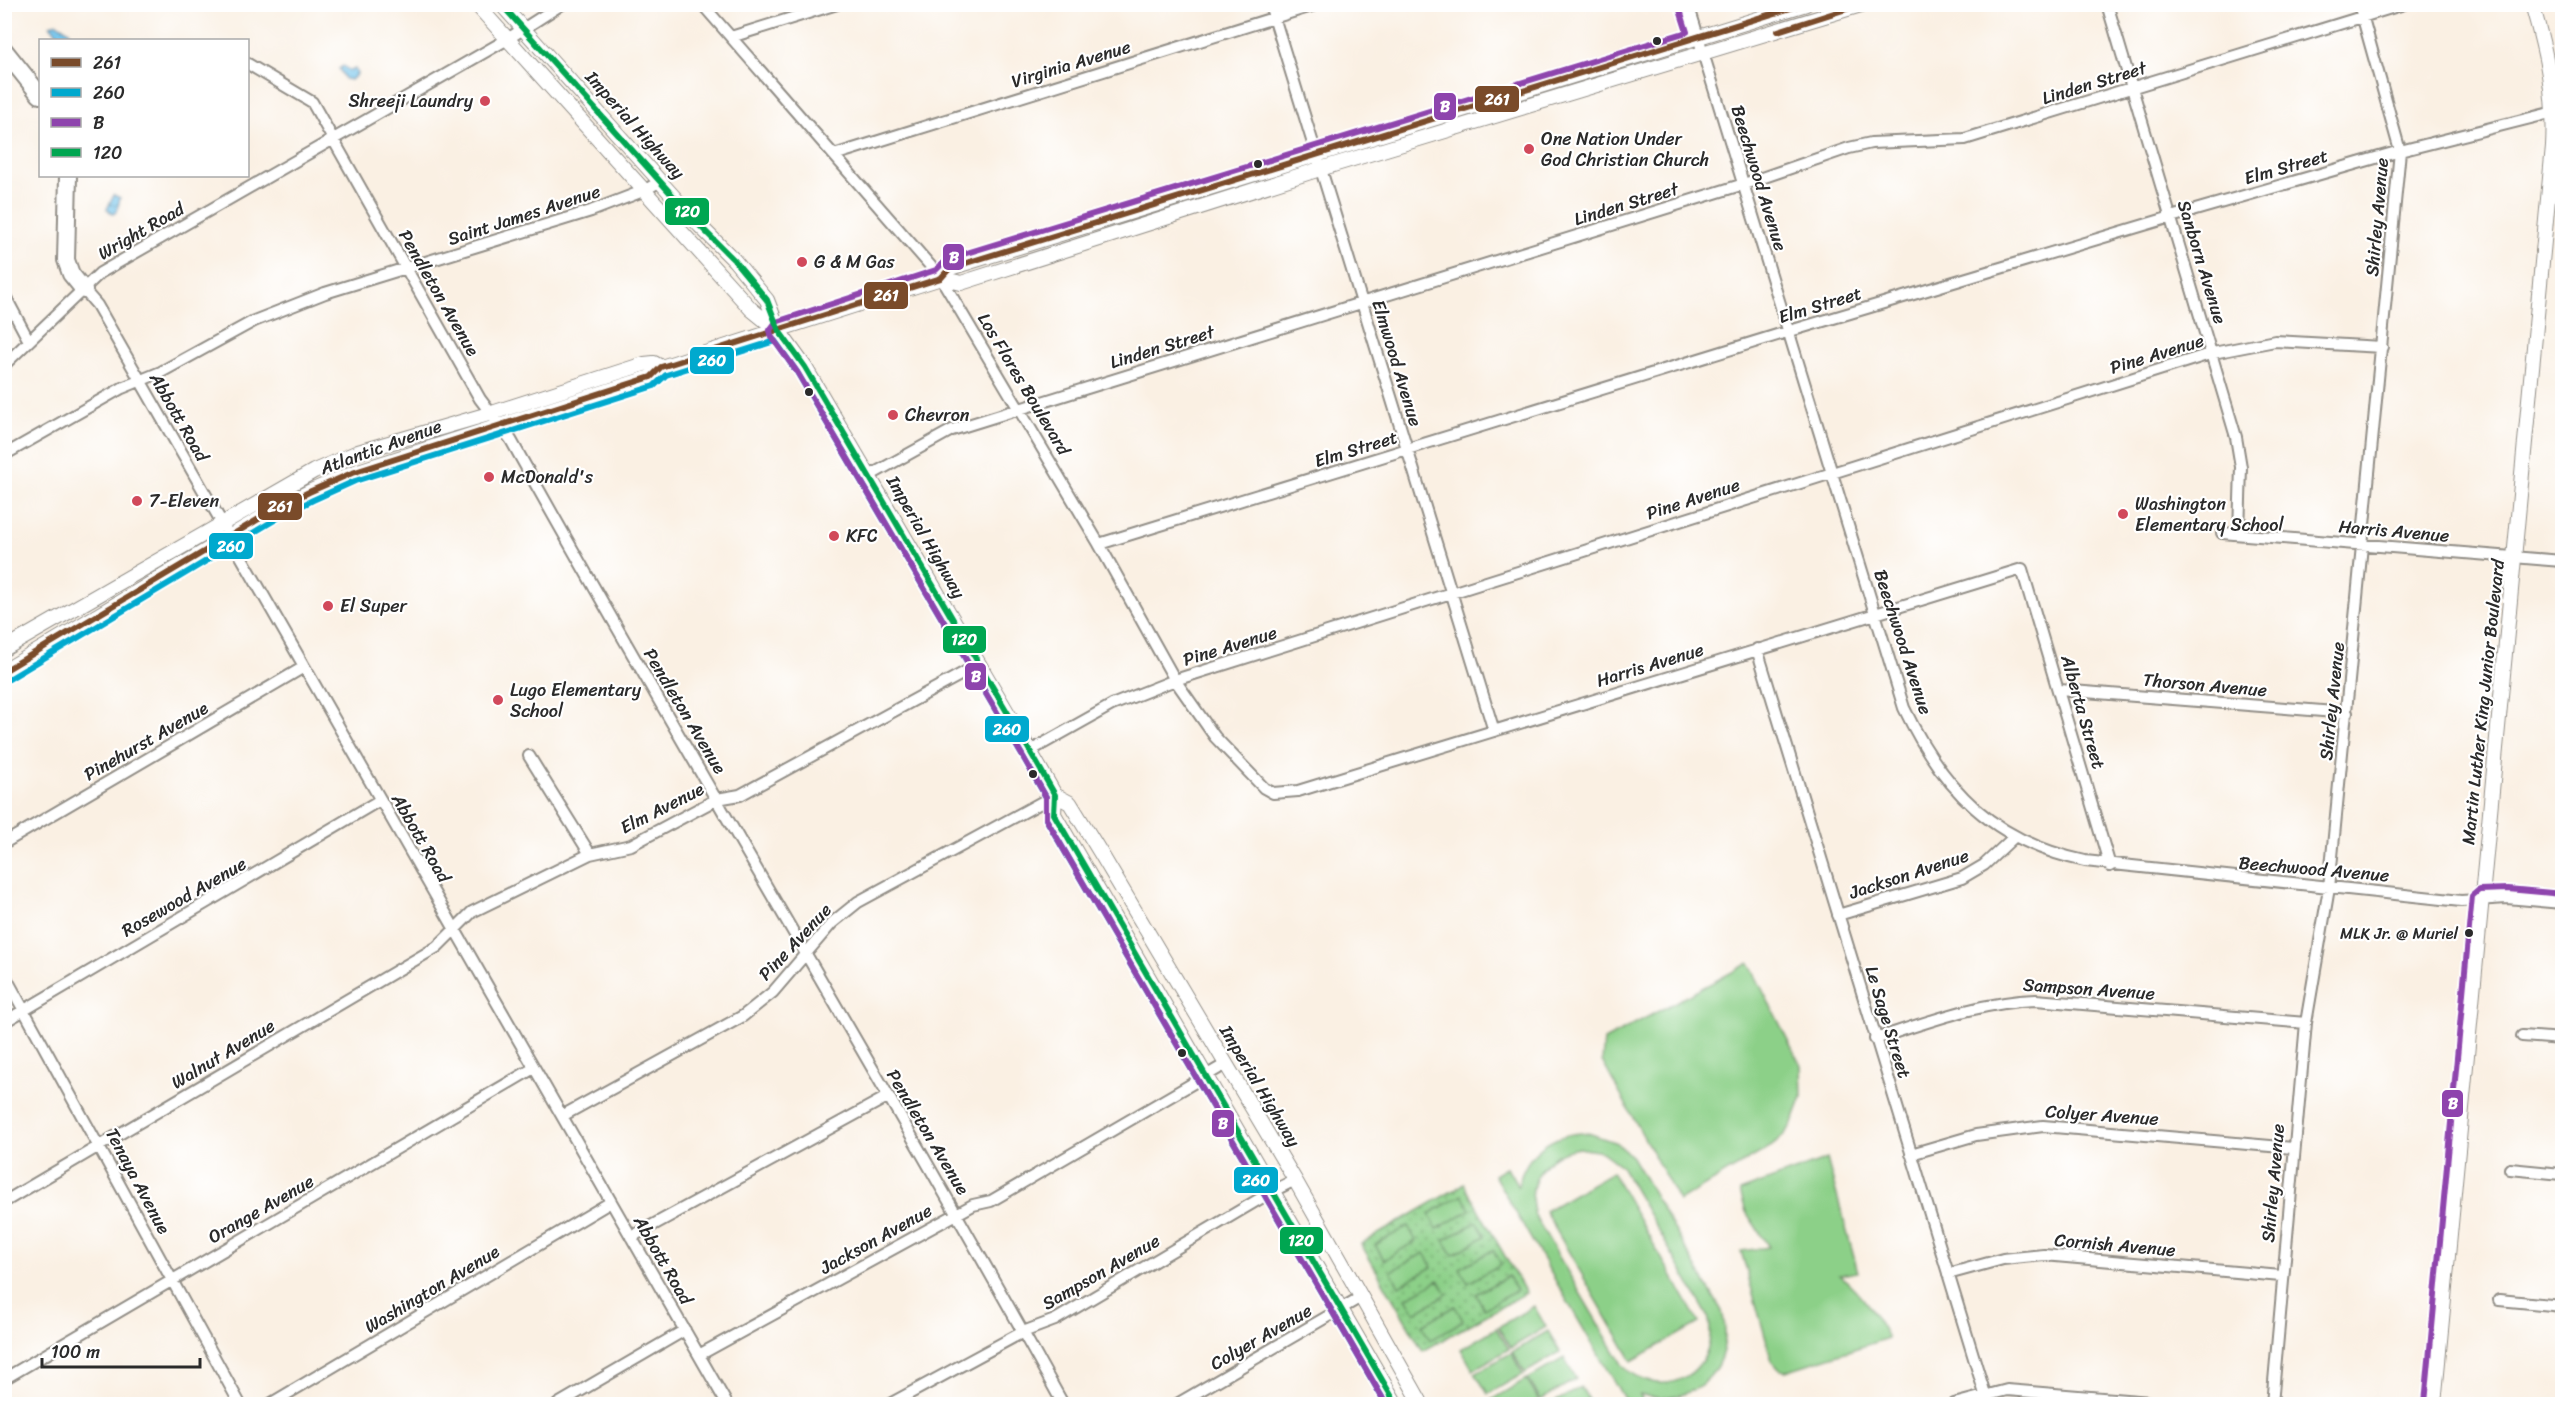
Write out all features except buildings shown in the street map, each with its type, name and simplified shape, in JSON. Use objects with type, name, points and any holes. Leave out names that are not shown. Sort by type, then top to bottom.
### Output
[{"type":"highway","points":[[4,50],[39,94]]},
{"type":"highway","points":[[68,177],[66,260],[71,274],[84,290]]},
{"type":"main road","name":"Imperial Highway","points":[[476,4],[506,40],[751,309],[779,331],[806,367],[1055,795],[1054,814],[1396,1404]]},
{"type":"main road","name":"Imperial Highway","points":[[501,4],[767,300],[779,331]]},
{"type":"main road","name":"Atlantic Avenue","points":[[4,671],[279,507],[352,473],[651,377],[661,367],[941,278],[950,268],[1806,4]]},
{"type":"main road","name":"Atlantic Avenue","points":[[941,278],[961,283],[1320,169],[1864,4]]},
{"type":"main road","name":"Martin Luther King Junior Boulevard","points":[[2434,1404],[2481,899],[2560,113],[2532,4]]},
{"type":"main road","name":"Atlantic Avenue","points":[[4,649],[314,471],[358,452],[492,413],[644,364],[654,363],[661,367]]},
{"type":"main road","name":"Imperial Highway","points":[[1055,795],[1070,802],[1296,1180],[1420,1401],[1419,1404]]},
{"type":"street","name":"Wright Road","points":[[4,365],[100,273],[506,40],[562,4]]},
{"type":"street","name":"Los Flores Boulevard","points":[[702,4],[941,278],[1099,544],[1175,680],[1215,736],[1256,781],[1273,793],[1287,794]]},
{"type":"street","points":[[731,38],[837,4]]},
{"type":"street","name":"Elmwood Avenue","points":[[1270,4],[1494,731]]},
{"type":"street","name":"Virginia Avenue","points":[[834,155],[1318,4]]},
{"type":"street","name":"Beechwood Avenue","points":[[1688,4],[1904,708],[1932,760],[1971,807],[2014,837],[2061,856],[2110,866],[2461,901],[2507,898],[2562,903]]},
{"type":"street","name":"Sanborn Avenue","points":[[2107,4],[2213,353],[2239,452],[2239,533]]},
{"type":"street","name":"Shirley Avenue","points":[[2272,1404],[2293,1148],[2306,1023],[2329,888],[2364,545],[2400,151],[2359,4]]},
{"type":"street","name":"Linden Street","points":[[869,476],[952,430],[1744,184],[1849,148],[1888,142],[1965,139],[2404,4]]},
{"type":"street","name":"Pendleton Avenue","points":[[249,65],[312,102],[480,399],[501,425],[887,1096],[957,1213],[1063,1404]]},
{"type":"street","name":"Elm Street","points":[[1099,544],[1790,331],[2171,217],[2400,151],[2560,113]]},
{"type":"street","name":"Saint James Avenue","points":[[4,455],[140,380],[161,372],[254,321],[325,293],[406,270],[591,211],[643,191],[661,181]]},
{"type":"street","name":"Abbott Road","points":[[84,290],[97,305],[727,1404]]},
{"type":"street","points":[[4,294],[29,341]]},
{"type":"street","name":"Pine Avenue","points":[[1030,751],[1112,705],[1175,680],[2213,353],[2275,341],[2382,347]]},
{"type":"street","name":"Harris Avenue","points":[[2222,533],[2562,561]]},
{"type":"street","name":"Harris Avenue","points":[[1287,794],[2022,569]]},
{"type":"street","name":"Alberta Street","points":[[2022,569],[2060,690],[2110,866]]},
{"type":"street","name":"Le Sage Street","points":[[1757,649],[1987,1400]]},
{"type":"street","name":"Elm Avenue","points":[[455,930],[472,912],[590,854],[630,845],[717,799],[740,795],[980,664]]},
{"type":"street","name":"Pinehurst Avenue","points":[[4,843],[304,667]]},
{"type":"street","name":"Thorson Avenue","points":[[2060,690],[2347,713]]},
{"type":"street","points":[[529,756],[590,854]]},
{"type":"street","name":"Pine Avenue","points":[[562,1116],[743,1016],[773,992],[832,923],[858,902],[1055,795]]},
{"type":"street","name":"Rosewood Avenue","points":[[4,1022],[380,801]]},
{"type":"street","name":"Jackson Avenue","points":[[1838,915],[1962,878],[1990,860],[2014,837]]},
{"type":"street","name":"Walnut Avenue","points":[[4,1202],[436,947],[455,930]]},
{"type":"street","name":"Tenaya Avenue","points":[[4,974],[101,1145],[240,1404]]},
{"type":"street","name":"Sampson Avenue","points":[[1875,1039],[1966,1010],[2026,1000],[2306,1023]]},
{"type":"street","points":[[2522,1036],[2562,1039]]},
{"type":"street","name":"Jackson Avenue","points":[[699,1355],[957,1213],[973,1205],[991,1201],[1226,1064]]},
{"type":"street","name":"Orange Avenue","points":[[4,1379],[534,1068]]},
{"type":"street","points":[[631,1237],[887,1096]]},
{"type":"street","name":"Colyer Avenue","points":[[1911,1154],[1976,1135],[2043,1126],[2293,1148]]},
{"type":"street","points":[[2510,1169],[2562,1174]]},
{"type":"street","name":"Sampson Avenue","points":[[890,1404],[1023,1332],[1055,1320],[1273,1191],[1296,1180]]},
{"type":"street","name":"Washington Avenue","points":[[270,1404],[611,1202]]},
{"type":"street","name":"Cornish Avenue","points":[[1948,1274],[2003,1259],[2044,1255],[2281,1276]]},
{"type":"street","name":"Colyer Avenue","points":[[1177,1404],[1361,1297]]},
{"type":"street","points":[[2499,1300],[2562,1306]]},
{"type":"street","points":[[558,1404],[685,1330]]},
{"type":"street","points":[[1954,1404],[1987,1400],[2007,1390],[2174,1404]]},
{"type":"green space","points":[[1749,963],[1801,1066],[1802,1097],[1791,1126],[1777,1143],[1679,1201],[1602,1061],[1604,1040]]},
{"type":"green space","points":[[1588,1133],[1617,1143],[1632,1157],[1722,1311],[1725,1331],[1723,1350],[1717,1366],[1707,1379],[1694,1389],[1678,1396],[1660,1398],[1640,1395],[1644,1404],[1627,1404],[1494,1175],[1507,1167],[1518,1186],[1527,1163],[1534,1154],[1553,1140]],"holes":[[[1579,1148],[1602,1152],[1621,1166],[1708,1316],[1710,1336],[1706,1353],[1698,1367],[1686,1377],[1671,1382],[1655,1383],[1639,1378],[1623,1366],[1535,1216],[1533,1204],[1535,1181],[1547,1163],[1556,1156]]]},
{"type":"green space","points":[[1827,1159],[1858,1272],[1840,1275],[1867,1304],[1888,1338],[1786,1371],[1780,1370],[1772,1361],[1741,1251],[1769,1247],[1746,1212],[1740,1191]]},
{"type":"green space","points":[[1612,1172],[1699,1323],[1632,1361],[1545,1211]]},
{"type":"green space","points":[[1464,1184],[1526,1293],[1423,1351],[1361,1244]]},
{"type":"green space","points":[[1462,1195],[1470,1210],[1437,1229],[1429,1214]]},
{"type":"green space","points":[[1477,1222],[1485,1236],[1453,1255],[1444,1240]]},
{"type":"green space","points":[[1408,1226],[1416,1241],[1384,1260],[1375,1245]]},
{"type":"green space","points":[[1493,1250],[1501,1264],[1468,1283],[1460,1268]]},
{"type":"green space","points":[[1424,1253],[1432,1267],[1399,1286],[1391,1271]]},
{"type":"green space","points":[[1508,1276],[1517,1290],[1484,1309],[1476,1294]]},
{"type":"green space","points":[[1439,1280],[1447,1294],[1415,1313],[1406,1298]]},
{"type":"green space","points":[[1455,1306],[1463,1321],[1430,1340],[1422,1325]]},
{"type":"green space","points":[[1534,1306],[1546,1327],[1511,1348],[1498,1327]]},
{"type":"green space","points":[[1496,1328],[1509,1349],[1473,1370],[1461,1349]]},
{"type":"green space","points":[[1548,1331],[1560,1352],[1525,1373],[1512,1352]]},
{"type":"green space","points":[[1511,1353],[1523,1374],[1488,1394],[1475,1373]]},
{"type":"green space","points":[[1564,1358],[1576,1379],[1541,1400],[1528,1379]]},
{"type":"green space","points":[[1526,1379],[1539,1400],[1531,1404],[1493,1404],[1491,1400]]},
{"type":"green space","points":[[1581,1387],[1591,1404],[1551,1404]]},
{"type":"water","points":[[57,23],[69,31],[72,39],[62,39],[50,25]]},
{"type":"water","points":[[343,66],[350,71],[355,69],[357,74],[351,80],[345,79],[339,69]]},
{"type":"water","points":[[114,195],[120,198],[117,211],[113,214],[107,209]]},
{"type":"transit line","name":"120","points":[[501,4],[700,226],[734,260],[767,300],[779,331],[805,367],[1030,751],[1055,795],[1054,814],[1396,1404]]},
{"type":"transit line","name":"261","points":[[4,671],[279,507],[352,473],[651,377],[661,367],[941,278],[950,268],[1804,4]]},
{"type":"transit line","name":"261","points":[[1778,31],[1862,4]]},
{"type":"transit line","name":"B","points":[[1386,1404],[1046,819],[1046,797],[1022,755],[797,372],[771,336],[770,330],[776,322],[936,270],[947,259],[1687,32],[1679,7]]},
{"type":"transit line","name":"260","points":[[9,679],[283,515],[355,481],[654,386],[666,375],[775,341],[797,372],[1022,755],[1046,797],[1046,819],[1386,1404]]},
{"type":"transit line","name":"B","points":[[2425,1403],[2472,896],[2479,890],[2508,889],[2562,894]]},
{"type":"place","name":"Shreeji Laundry","points":[[485,101]]},
{"type":"place","name":"One Nation Under God Christian Church","points":[[1529,149]]},
{"type":"place","name":"G & M Gas","points":[[802,262]]},
{"type":"place","name":"Chevron","points":[[893,415]]},
{"type":"place","name":"McDonald's","points":[[489,477]]},
{"type":"place","name":"7-Eleven","points":[[137,501]]},
{"type":"place","name":"Washington Elementary School","points":[[2123,514]]},
{"type":"place","name":"KFC","points":[[834,536]]},
{"type":"place","name":"El Super","points":[[328,606]]},
{"type":"place","name":"Lugo Elementary School","points":[[498,700]]},
{"type":"place","name":"MLK Jr. @ Muriel","points":[[2469,933]]}]
